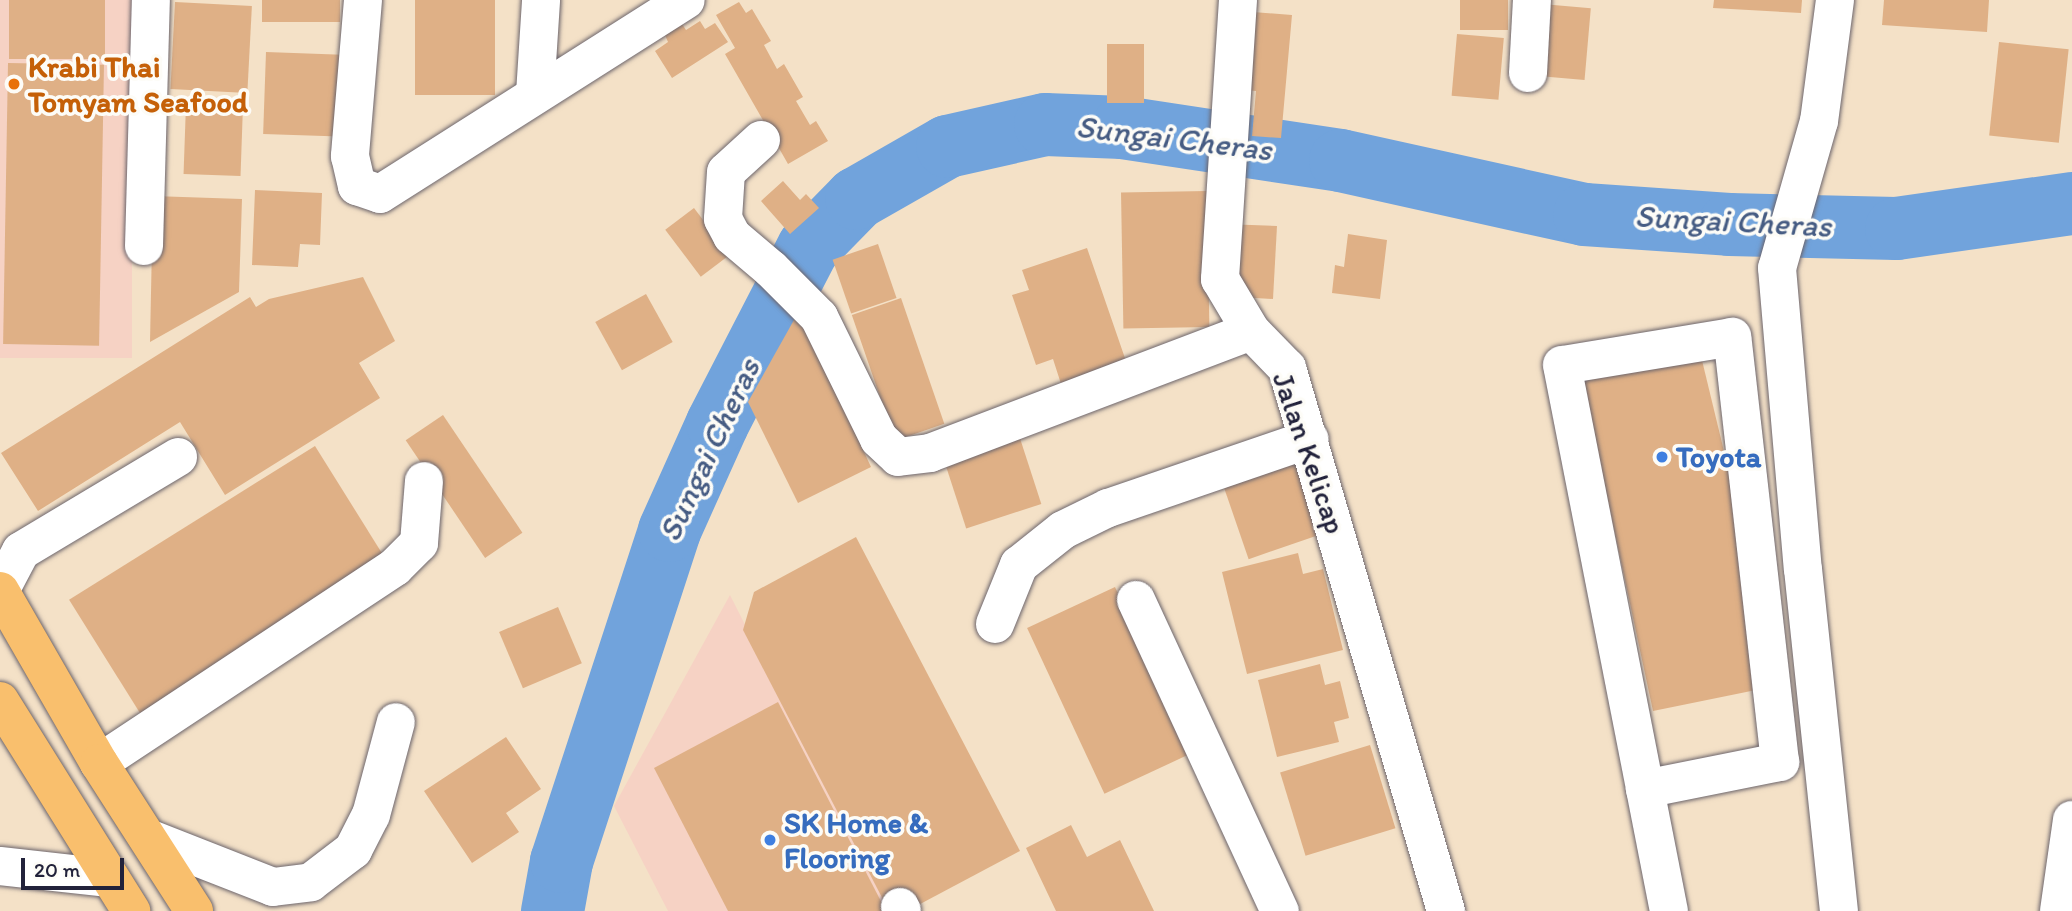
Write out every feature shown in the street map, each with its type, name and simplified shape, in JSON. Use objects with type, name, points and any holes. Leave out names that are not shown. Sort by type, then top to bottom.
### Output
[{"type":"main road","points":[[0,591],[99,763],[194,911]]},
{"type":"main road","points":[[0,701],[131,911]]},
{"type":"street","points":[[145,246],[151,0]]},
{"type":"street","points":[[363,0],[350,156],[357,186],[380,194],[686,0]]},
{"type":"street","points":[[535,94],[541,0]]},
{"type":"street","name":"Jalan Kelicap","points":[[1238,0],[1220,279],[1251,331],[1287,368],[1446,911]]},
{"type":"street","points":[[1528,73],[1532,0]]},
{"type":"street","points":[[1835,0],[1819,121],[1777,268],[1801,555],[1839,911]]},
{"type":"street","points":[[761,140],[726,172],[723,219],[732,236],[771,269],[819,317],[879,439],[898,457],[930,453],[1251,331]]},
{"type":"street","points":[[1645,789],[1780,761],[1732,337],[1562,365],[1645,789],[1670,911]]},
{"type":"street","points":[[995,624],[1019,565],[1063,530],[1108,508],[1309,439]]},
{"type":"street","points":[[0,591],[21,551],[178,457]]},
{"type":"street","points":[[99,763],[395,567],[419,543],[424,481]]},
{"type":"street","points":[[1136,600],[1280,911]]},
{"type":"street","points":[[148,838],[273,887],[311,882],[352,850],[359,839],[371,815],[396,722]]},
{"type":"street","points":[[2059,911],[2072,820]]},
{"type":"street","points":[[0,866],[109,878]]},
{"type":"shaded area","points":[[0,0],[132,0],[132,358],[0,358]]},
{"type":"shaded area","points":[[730,595],[890,911],[668,911],[614,806]]},
{"type":"building","points":[[9,0],[105,0],[105,59],[9,59]]},
{"type":"building","points":[[262,0],[340,0],[340,22],[262,22]]},
{"type":"building","points":[[415,0],[495,0],[495,95],[415,95]]},
{"type":"building","points":[[1460,0],[1508,0],[1508,30],[1460,30]]},
{"type":"building","points":[[1714,0],[1802,0],[1801,13],[1713,8]]},
{"type":"building","points":[[1884,0],[1989,0],[1987,32],[1882,25]]},
{"type":"building","points":[[175,2],[252,6],[247,93],[170,89]]},
{"type":"building","points":[[739,2],[746,13],[752,9],[771,41],[764,45],[777,69],[784,64],[803,97],[796,101],[810,125],[816,121],[828,141],[788,164],[725,54],[735,48],[716,15]]},
{"type":"building","points":[[1542,4],[1591,8],[1585,80],[1536,76]]},
{"type":"building","points":[[1240,11],[1292,15],[1281,138],[1252,136],[1256,91],[1233,89]]},
{"type":"building","points":[[700,21],[705,29],[715,23],[728,42],[672,78],[655,51],[668,42],[665,35],[682,24],[686,30]]},
{"type":"building","points":[[1457,34],[1504,38],[1498,100],[1452,96]]},
{"type":"building","points":[[1999,42],[2069,49],[2059,143],[1989,135]]},
{"type":"building","points":[[1107,44],[1144,44],[1144,103],[1107,103]]},
{"type":"building","points":[[266,52],[342,55],[339,137],[263,134]]},
{"type":"building","points":[[8,63],[104,65],[99,346],[3,344]]},
{"type":"building","points":[[186,104],[243,106],[241,176],[184,174]]},
{"type":"building","points":[[783,181],[800,200],[806,194],[819,208],[790,234],[761,201]]},
{"type":"building","points":[[255,190],[322,193],[320,245],[300,244],[298,267],[252,265]]},
{"type":"building","points":[[1207,191],[1209,327],[1123,328],[1121,193]]},
{"type":"building","points":[[153,196],[242,199],[239,292],[150,342]]},
{"type":"building","points":[[694,208],[730,255],[701,277],[665,230]]},
{"type":"building","points":[[1224,224],[1277,226],[1273,299],[1238,297]]},
{"type":"building","points":[[1348,234],[1387,240],[1380,299],[1332,293],[1335,265],[1344,267]]},
{"type":"building","points":[[878,244],[897,298],[851,314],[833,260]]},
{"type":"building","points":[[1087,248],[1127,364],[1062,387],[1053,359],[1036,365],[1012,295],[1029,290],[1022,270]]},
{"type":"building","points":[[363,277],[395,341],[359,363],[380,398],[225,495],[180,422],[38,511],[1,453],[250,297],[256,307],[269,299]]},
{"type":"building","points":[[646,294],[673,342],[622,370],[595,322]]},
{"type":"building","points":[[901,298],[944,424],[895,441],[852,315]]},
{"type":"building","points":[[799,311],[871,467],[798,503],[748,402]]},
{"type":"building","name":"Toyota","points":[[1700,352],[1744,534],[1756,690],[1653,711],[1582,380]]},
{"type":"building","points":[[443,415],[522,533],[485,558],[406,440]]},
{"type":"building","points":[[1016,426],[1041,504],[966,528],[941,450]]},
{"type":"building","points":[[315,446],[388,562],[142,716],[69,600]]},
{"type":"building","points":[[1297,460],[1322,534],[1249,559],[1223,485]]},
{"type":"building","points":[[856,537],[1020,851],[907,911],[889,911],[743,630],[754,592]]},
{"type":"building","points":[[1298,553],[1303,574],[1323,569],[1343,650],[1247,674],[1222,572]]},
{"type":"building","points":[[1115,587],[1192,753],[1104,794],[1027,628]]},
{"type":"building","points":[[558,607],[582,663],[523,688],[499,632]]},
{"type":"building","points":[[1320,664],[1325,685],[1340,681],[1349,718],[1334,722],[1339,742],[1277,757],[1258,680]]},
{"type":"building","name":"SK Home & Flooring","points":[[778,702],[886,911],[728,911],[654,768]]},
{"type":"building","points":[[506,737],[541,789],[506,813],[519,832],[472,863],[424,791]]},
{"type":"building","points":[[1370,745],[1395,828],[1306,856],[1280,772]]},
{"type":"building","points":[[1071,825],[1087,857],[1120,840],[1154,911],[1056,911],[1026,848]]},
{"type":"waterway","name":"Sungai Cheras","points":[[552,911],[561,861],[669,530],[717,423],[808,247],[856,198],[947,146],[1045,124],[1122,127],[1340,160],[1584,214],[1729,224],[1896,228],[2072,203]]},
{"type":"place","name":"Krabi Thai Tomyam Seafood","points":[[14,84]]},
{"type":"place","name":"Toyota","points":[[1662,457]]},
{"type":"place","name":"SK Home & Flooring","points":[[770,840]]}]
